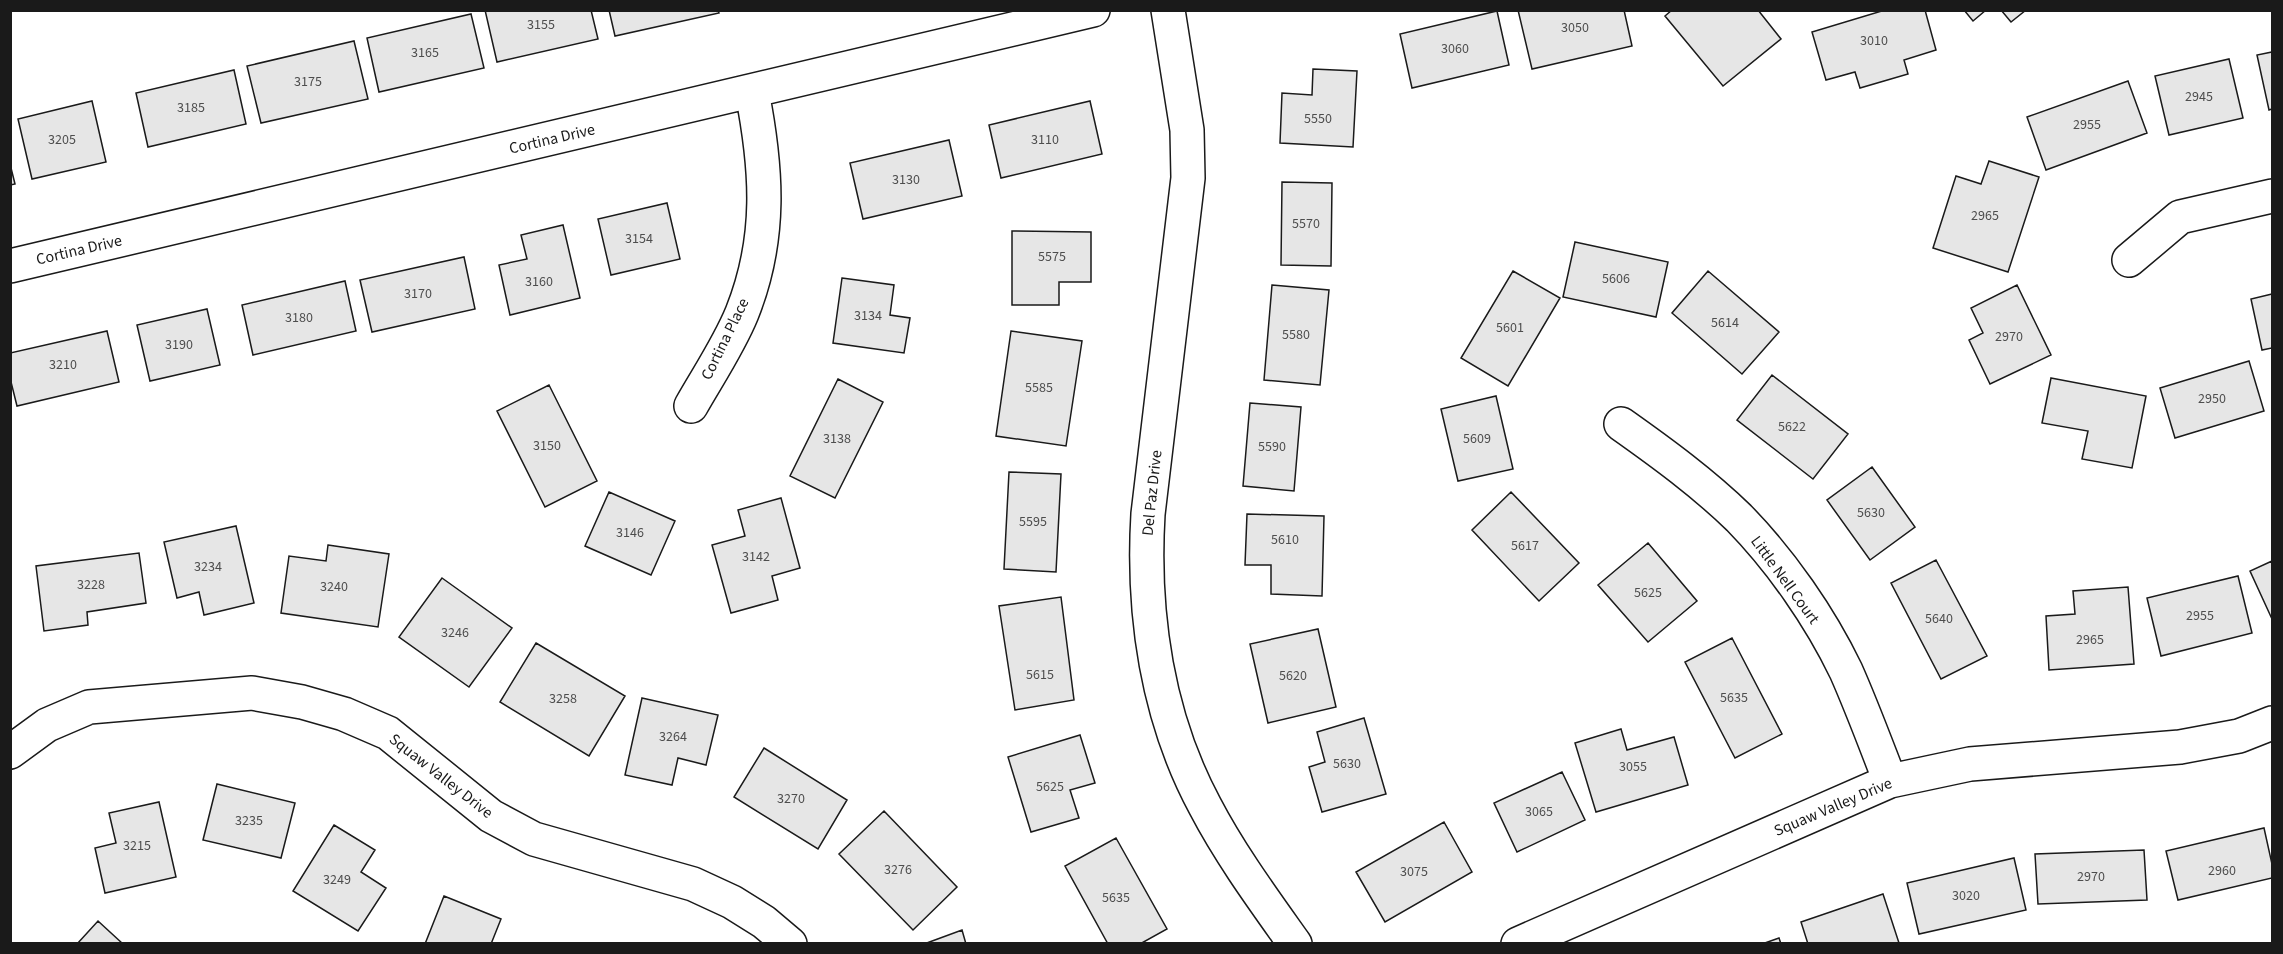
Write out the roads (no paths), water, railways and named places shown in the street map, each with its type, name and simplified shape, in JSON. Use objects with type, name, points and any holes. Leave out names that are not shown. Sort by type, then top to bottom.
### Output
[{"type":"street","name":"Cortina Drive","points":[[10,266],[1093,10]]},
{"type":"street","name":"Del Paz Drive","points":[[1168,10],[1187,130],[1188,178],[1148,514],[1145,563],[1148,615],[1168,718],[1182,757],[1205,806],[1294,944]]},
{"type":"street","name":"Cortina Place","points":[[691,406],[741,314],[762,248],[765,196],[762,147],[752,92]]},
{"type":"street","points":[[2129,260],[2180,217],[2272,196]]},
{"type":"street","name":"Little Nell Court","points":[[1621,424],[1687,472],[1730,511],[1778,564],[1814,616],[1845,670],[1890,781]]},
{"type":"street","name":"Squaw Valley Drive","points":[[10,752],[47,725],[89,707],[252,693],[302,702],[344,714],[388,733],[491,816],[534,839],[693,884],[732,902],[764,922],[790,944]]},
{"type":"street","name":"Squaw Valley Drive","points":[[1518,944],[1890,781],[1970,764],[2180,747],[2239,736],[2272,723]]}]
